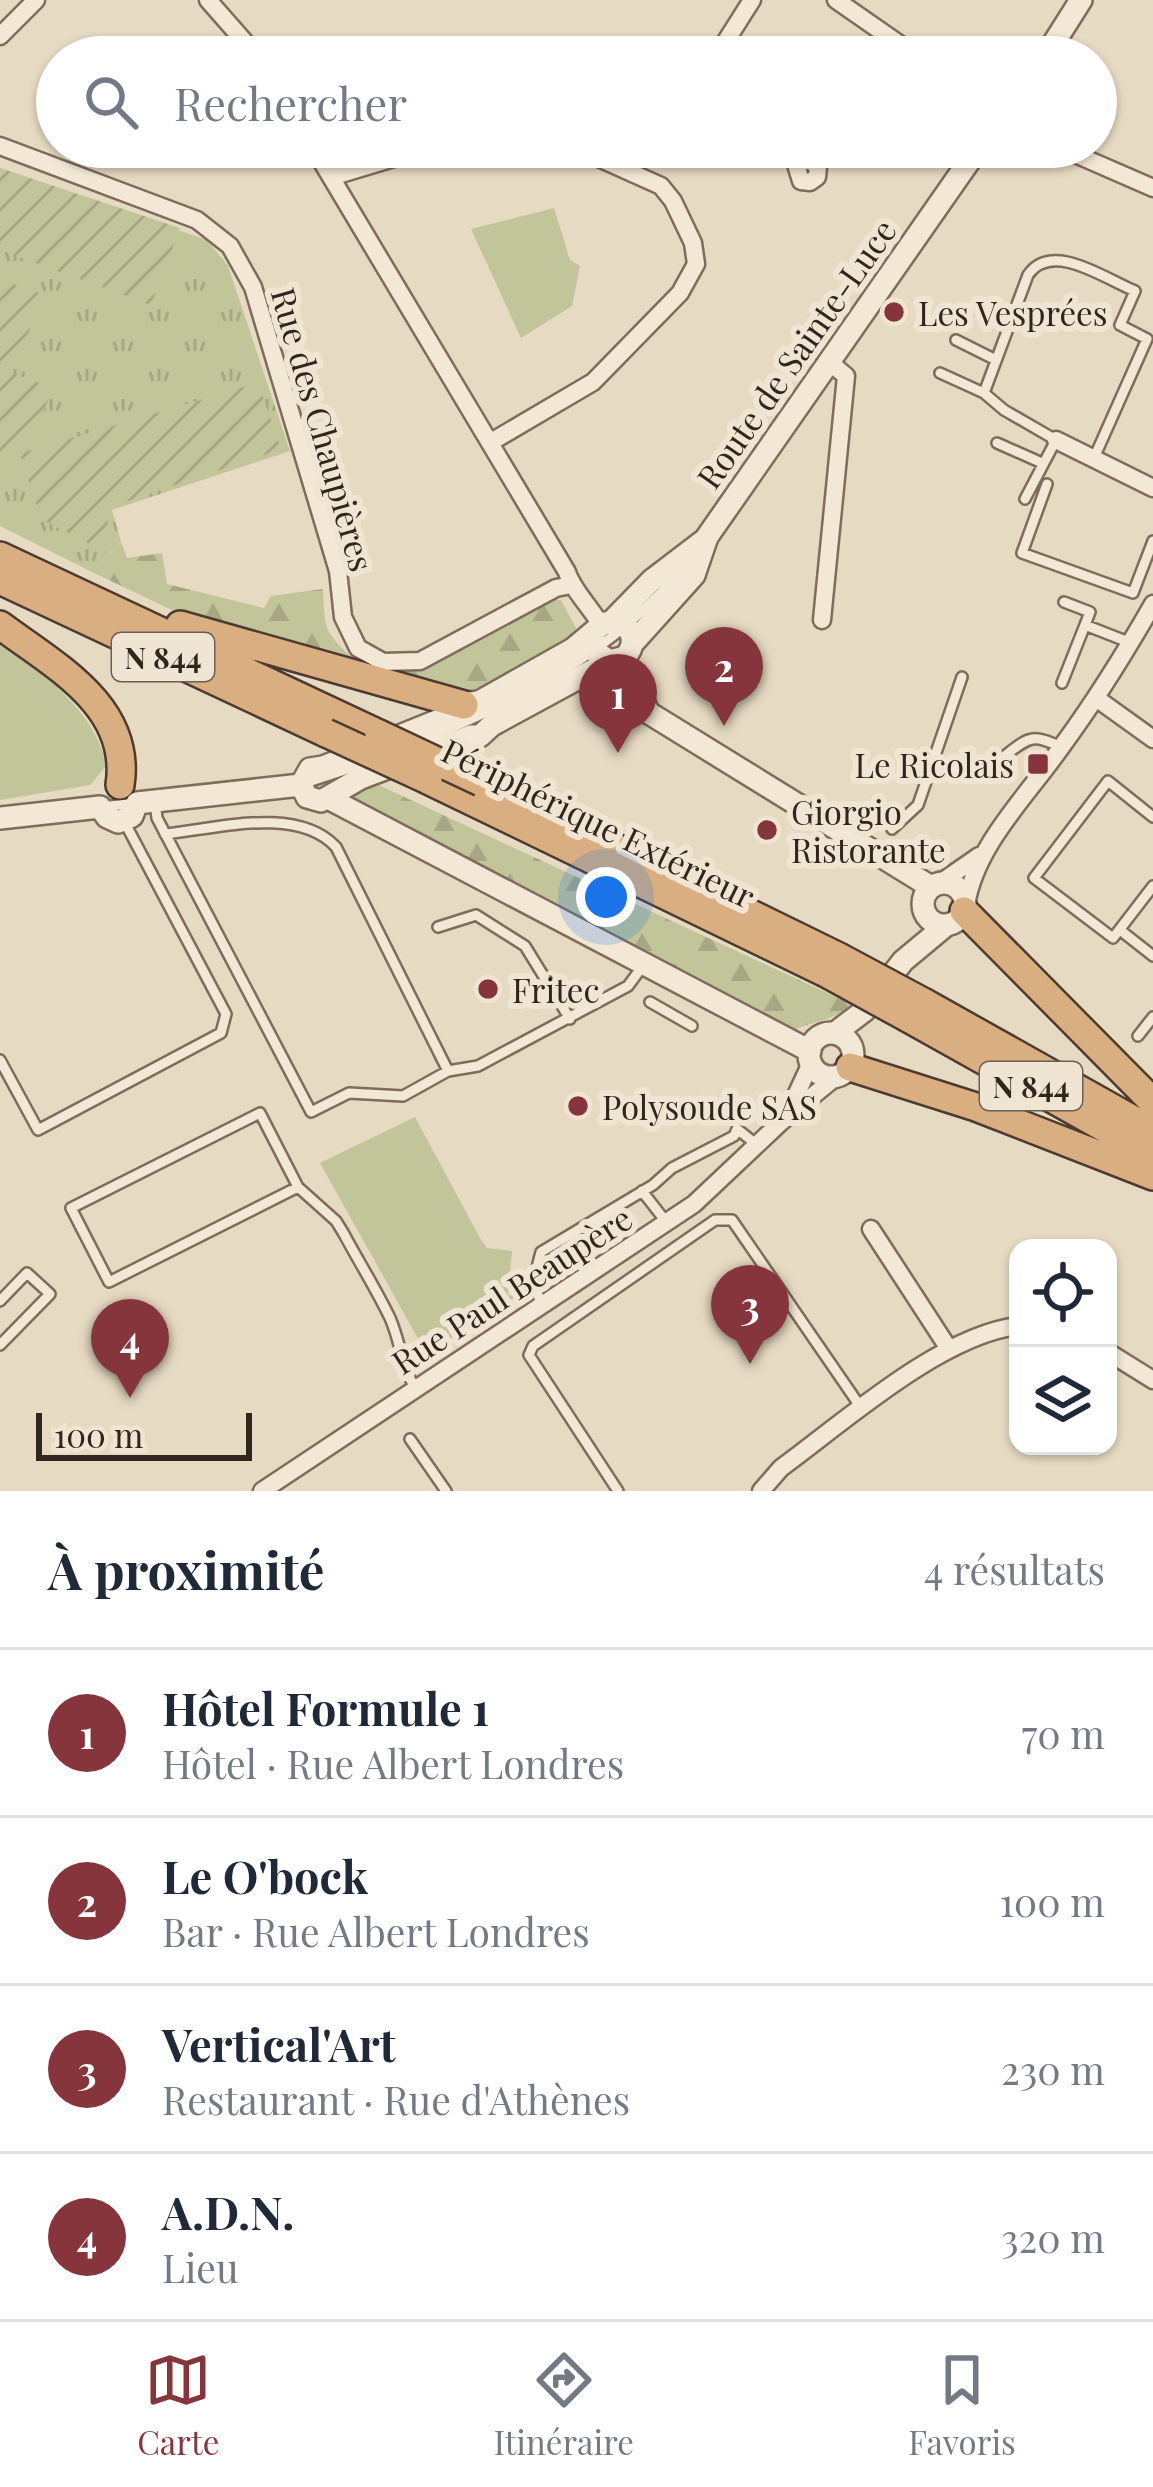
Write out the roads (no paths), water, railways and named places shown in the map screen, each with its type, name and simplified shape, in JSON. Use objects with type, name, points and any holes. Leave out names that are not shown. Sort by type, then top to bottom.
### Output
[{"type":"highway","name":"N 844","points":[[0,556],[481,782],[831,965]]},
{"type":"highway","name":"Périphérique Extérieur","points":[[0,580],[831,965],[917,1010],[1153,1156]]},
{"type":"highway","points":[[109,609],[134,607],[230,642],[474,717]]},
{"type":"highway","points":[[0,625],[105,712],[122,749],[134,803]]},
{"type":"highway","points":[[958,914],[1153,1102]]},
{"type":"highway","name":"N 844","points":[[917,1010],[1153,1131]]},
{"type":"highway","points":[[843,1056],[1153,1176]]},
{"type":"street","points":[[0,36],[36,0]]},
{"type":"street","points":[[208,0],[240,36]]},
{"type":"street","points":[[729,36],[752,0]]},
{"type":"street","points":[[836,0],[888,36]]},
{"type":"street","points":[[1059,36],[1081,0]]},
{"type":"street","name":"Rue des Chaupières","points":[[0,146],[36,159]]},
{"type":"street","name":"Rue des Chaupières","points":[[61,168],[182,212],[212,229],[239,258],[259,303],[325,526],[346,627],[362,652],[391,663],[431,658],[556,588],[571,585]]},
{"type":"street","points":[[326,168],[571,585],[583,595],[611,640],[649,712],[932,893],[958,888],[958,914]]},
{"type":"street","points":[[331,177],[361,168]]},
{"type":"street","points":[[491,442],[592,382],[680,293],[696,264],[693,243],[673,201],[661,186],[621,168]]},
{"type":"street","name":"Route de Sainte-Luce","points":[[329,783],[474,717],[611,640],[694,575],[707,537],[964,168]]},
{"type":"street","points":[[1109,168],[1152,186]]},
{"type":"street","points":[[822,620],[846,376],[828,362]]},
{"type":"street","points":[[1056,440],[1153,488]]},
{"type":"street","points":[[0,818],[100,806],[104,791],[134,803],[301,785],[314,801],[329,783],[810,1057],[821,1075],[843,1056],[864,1011],[903,961],[958,914],[985,852],[1096,698],[1151,611]]},
{"type":"street","points":[[1096,698],[1153,739]]},
{"type":"street","points":[[903,961],[932,893],[985,852]]},
{"type":"street","points":[[932,893],[929,920],[958,914]]},
{"type":"street","points":[[810,1057],[820,1036],[843,1056]]},
{"type":"street","name":"Rue Paul Beaupère","points":[[262,1491],[705,1195],[759,1146],[843,1056]]},
{"type":"street","name":"Rue Paul Beaupère","points":[[781,1122],[810,1057]]},
{"type":"street","points":[[871,1228],[949,1349]]},
{"type":"street","points":[[761,1491],[781,1468],[949,1349],[1009,1327]]},
{"type":"street","points":[[1117,1358],[1153,1380]]},
{"type":"lane","points":[[984,393],[1028,275],[1038,263],[1059,259],[1136,291],[1120,325],[1147,339],[1094,458]]},
{"type":"lane","points":[[956,340],[996,360]]},
{"type":"lane","points":[[940,373],[984,393],[1056,440],[1025,499]]},
{"type":"lane","points":[[997,442],[1042,463]]},
{"type":"lane","points":[[1047,484],[1022,553],[1132,593],[1151,611]]},
{"type":"lane","points":[[1132,593],[1153,541]]},
{"type":"lane","points":[[1062,683],[1090,612],[1064,602]]},
{"type":"lane","points":[[1085,625],[1131,643]]},
{"type":"lane","points":[[892,829],[918,806],[962,677]]},
{"type":"lane","points":[[1006,755],[1038,737],[1062,747]]},
{"type":"lane","points":[[1153,817],[1108,781],[1034,878],[1113,938],[1153,886]]},
{"type":"lane","points":[[134,803],[165,834],[311,1112],[349,1093],[403,1096],[448,1071],[478,1066],[628,986],[644,964]]},
{"type":"lane","points":[[0,1060],[38,1130],[221,1033],[226,1014],[134,803]]},
{"type":"lane","points":[[165,834],[264,824],[298,826],[326,837],[336,847],[448,1071]]},
{"type":"lane","points":[[438,927],[476,915],[525,946],[570,1018]]},
{"type":"lane","points":[[1120,930],[1153,956]]},
{"type":"lane","points":[[650,1002],[692,1026]]},
{"type":"lane","points":[[1138,1036],[1153,1016]]},
{"type":"lane","points":[[298,1187],[109,1282],[71,1208],[260,1113],[298,1187],[344,1234],[389,1317],[399,1341],[400,1361],[415,1388]]},
{"type":"lane","points":[[542,1305],[534,1278],[542,1252],[672,1168],[734,1136],[737,1129],[759,1146]]},
{"type":"lane","points":[[642,1191],[667,1222]]},
{"type":"lane","points":[[618,1491],[529,1355],[533,1346],[715,1220],[732,1220],[862,1408]]},
{"type":"lane","points":[[0,1301],[27,1273],[50,1294],[0,1345]]},
{"type":"lane","points":[[410,1439],[446,1491]]},
{"type":"place","name":"Les Vesprées","points":[[894,312]]},
{"type":"place","name":"Le O'bock","points":[[724,726]]},
{"type":"place","name":"Hôtel Formule 1","points":[[618,753]]},
{"type":"place","name":"Le Ricolais","points":[[1038,764]]},
{"type":"place","name":"Giorgio Ristorante","points":[[767,830]]},
{"type":"place","name":"Fritec","points":[[488,989]]},
{"type":"place","name":"Polysoude SAS","points":[[578,1106]]},
{"type":"place","name":"Vertical'Art","points":[[750,1364]]},
{"type":"place","name":"A.D.N.","points":[[130,1398]]}]
